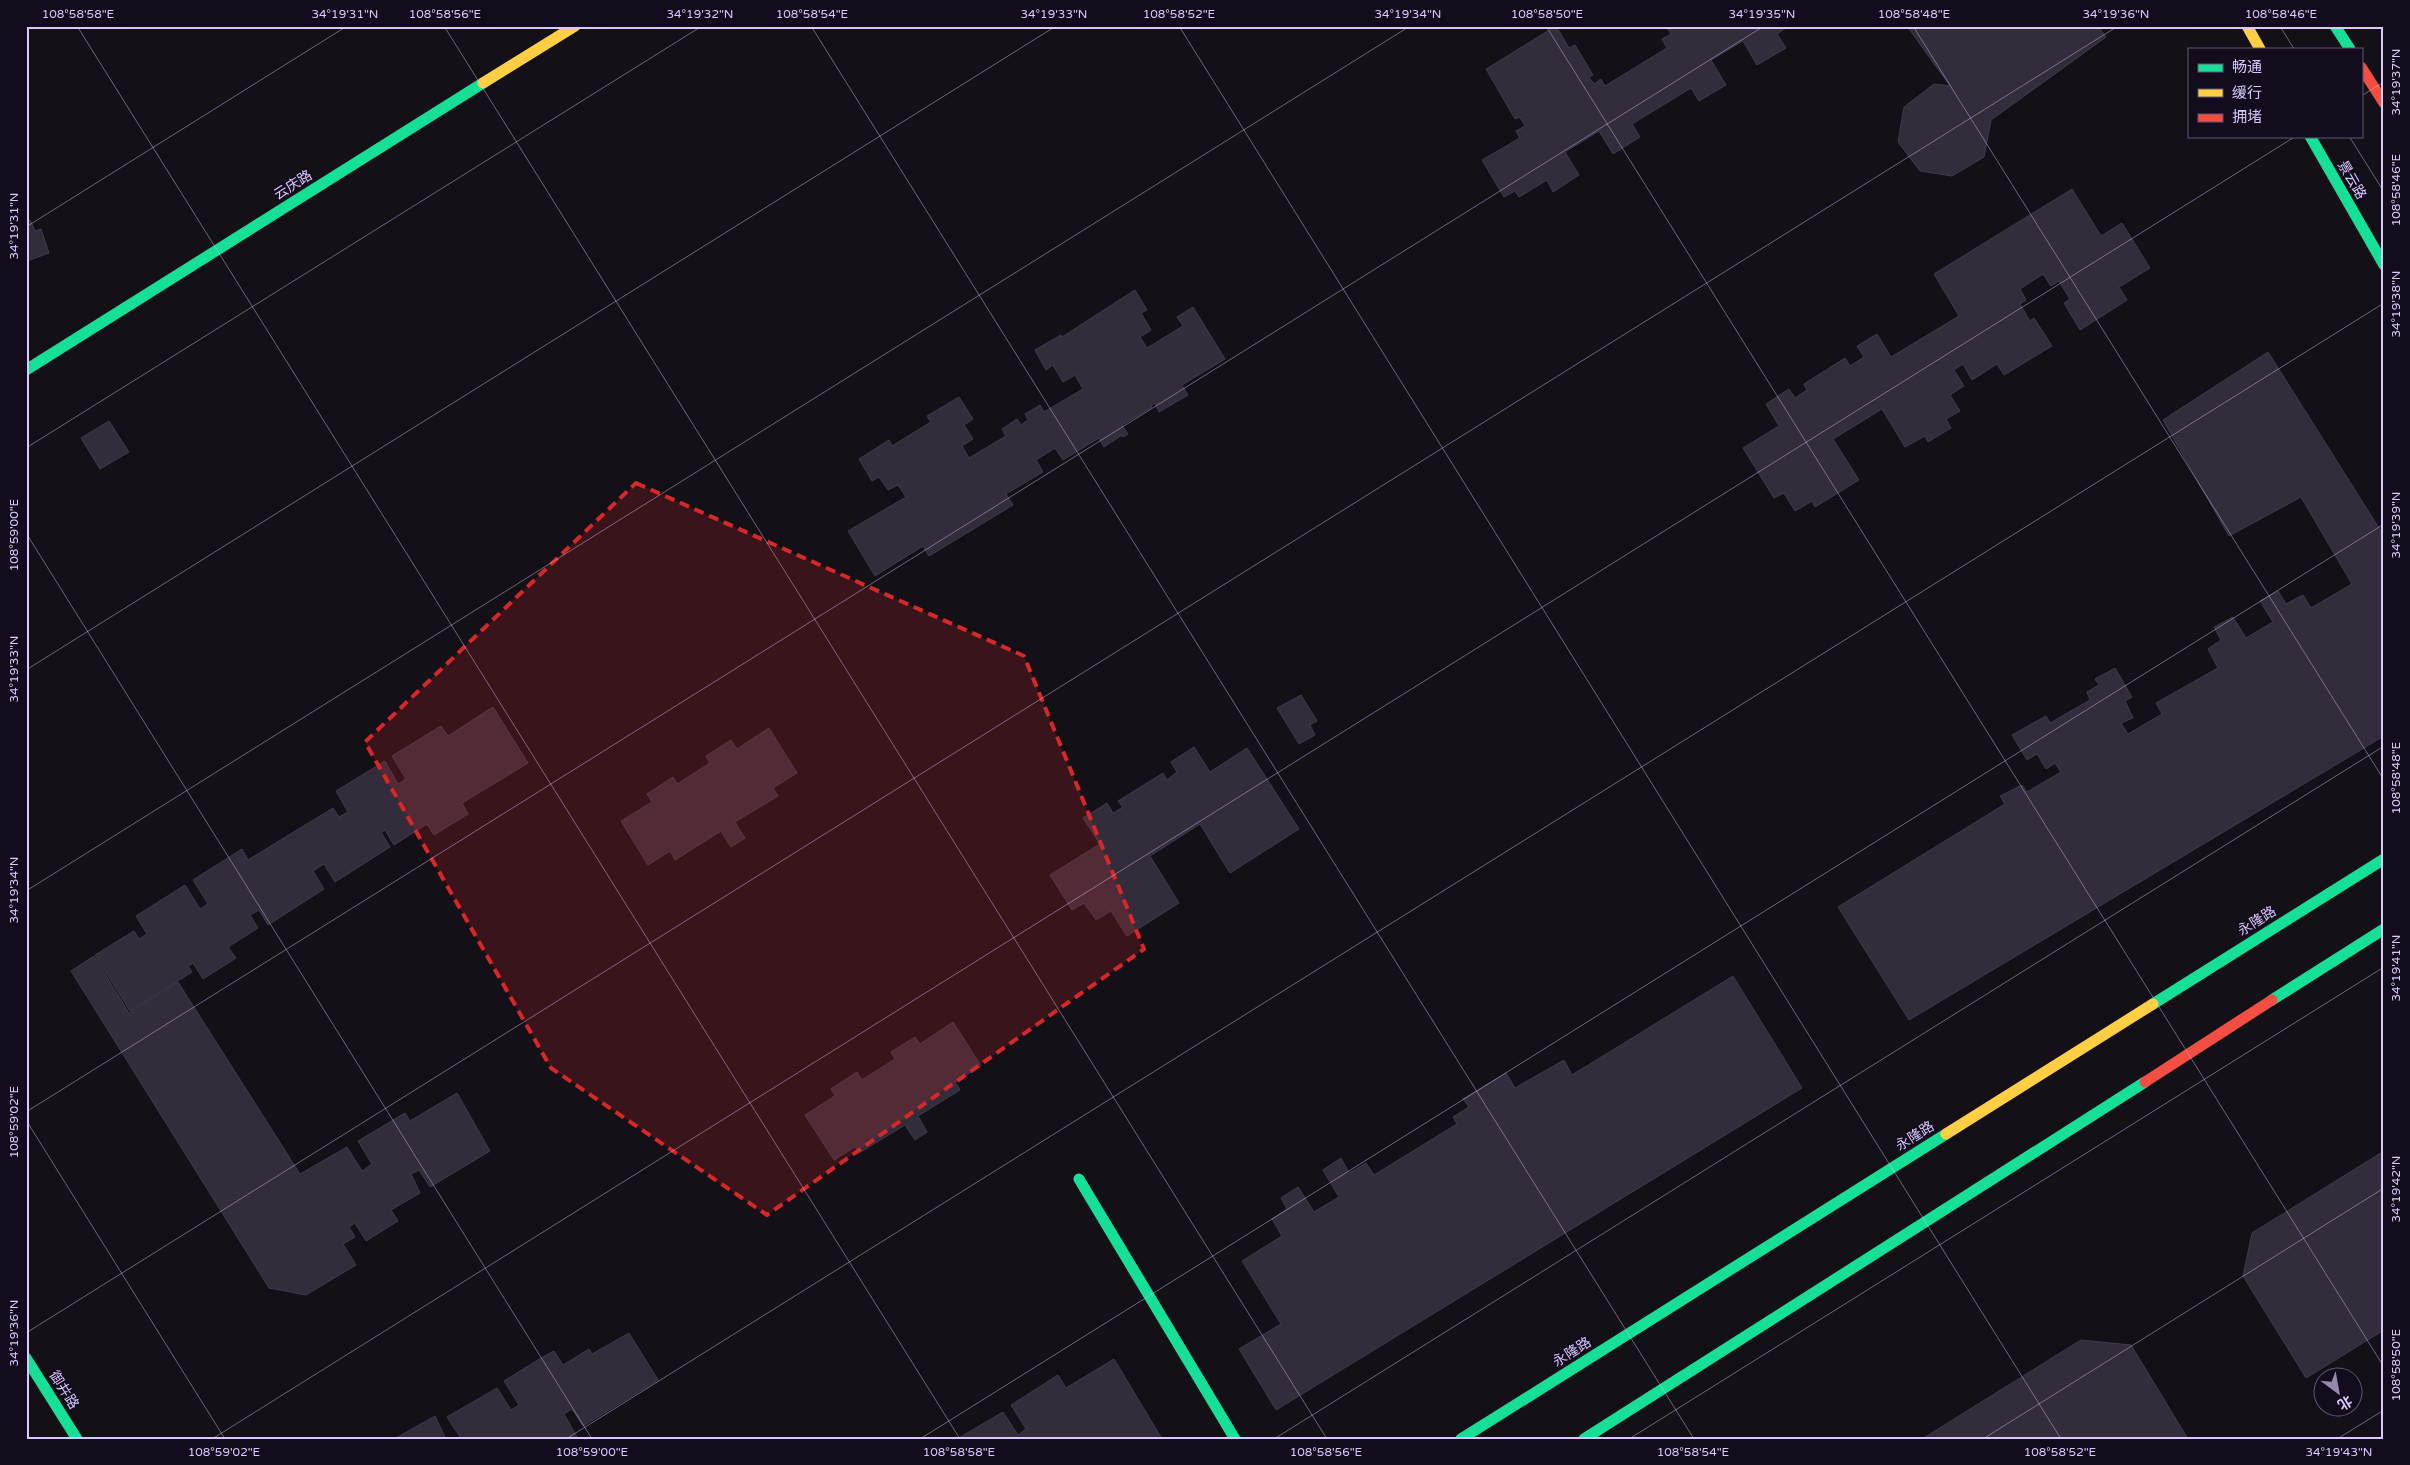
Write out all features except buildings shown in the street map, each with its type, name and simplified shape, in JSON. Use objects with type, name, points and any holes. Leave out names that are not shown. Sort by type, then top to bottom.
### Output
[{"type":"street","name":"云庆路","points":[[26,370],[576,26]]},
{"type":"street","points":[[2247,26],[2259,48]]},
{"type":"street","points":[[2335,26],[2349,48]]},
{"type":"street","points":[[2362,70],[2384,103]]},
{"type":"street","name":"景云路","points":[[2311,138],[2384,265]]},
{"type":"street","name":"永隆路","points":[[1461,1439],[2384,859]]},
{"type":"street","points":[[1584,1439],[2384,929]]},
{"type":"street","points":[[1079,1179],[1235,1439]]},
{"type":"street","name":"御井路","points":[[26,1358],[77,1439]]},
{"type":"highlighted area","points":[[636,483],[1024,656],[1144,949],[767,1215],[551,1068],[365,742]]},
{"type":"traffic: fast","points":[[2335,26],[2349,48]]},
{"type":"traffic: fast","points":[[26,370],[483,83]]},
{"type":"traffic: fast","points":[[2311,138],[2384,265]]},
{"type":"traffic: fast","points":[[2153,1004],[2384,859]]},
{"type":"traffic: fast","points":[[2272,1000],[2384,929]]},
{"type":"traffic: fast","points":[[1584,1439],[2145,1082]]},
{"type":"traffic: fast","points":[[1461,1439],[1946,1134]]},
{"type":"traffic: fast","points":[[1079,1179],[1235,1439]]},
{"type":"traffic: fast","points":[[26,1358],[77,1439]]},
{"type":"traffic: slow","points":[[483,83],[575,26]]},
{"type":"traffic: slow","points":[[2247,26],[2259,48]]},
{"type":"traffic: slow","points":[[1946,1134],[2153,1004]]},
{"type":"traffic: jam","points":[[2362,69],[2384,103]]},
{"type":"traffic: jam","points":[[2145,1082],[2272,1000]]}]
